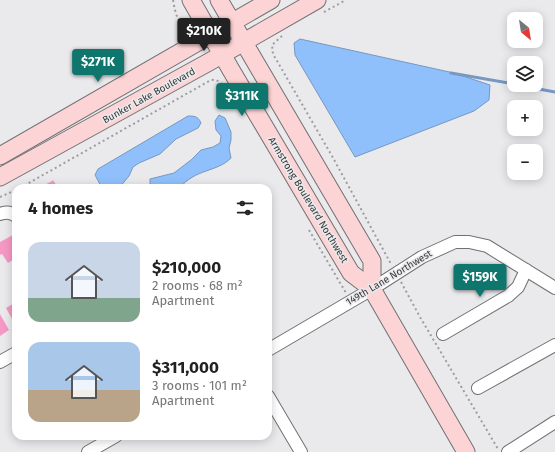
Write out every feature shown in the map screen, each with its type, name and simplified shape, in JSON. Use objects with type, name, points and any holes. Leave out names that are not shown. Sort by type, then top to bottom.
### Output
[{"type":"main road","name":"Armstrong Boulevard Northwest","points":[[191,0],[351,274],[372,289],[466,452]]},
{"type":"main road","name":"Armstrong Boulevard Northwest","points":[[220,0],[243,42],[312,156],[372,261],[372,289]]},
{"type":"main road","points":[[0,156],[271,0]]},
{"type":"main road","name":"Bunker Lake Boulevard","points":[[0,177],[317,0]]},
{"type":"street","points":[[0,214],[5,212],[12,214]]},
{"type":"street","name":"149th Lane Northwest","points":[[272,348],[372,289],[422,257],[455,242],[469,242],[487,246],[555,288]]},
{"type":"street","points":[[443,334],[508,296],[518,287],[526,270]]},
{"type":"street","points":[[478,388],[555,345]]},
{"type":"street","points":[[0,362],[12,355]]},
{"type":"street","points":[[272,403],[301,452]]},
{"type":"street","points":[[508,452],[555,422]]},
{"type":"street","points":[[88,452],[109,440]]},
{"type":"path","points":[[173,0],[177,18],[182,25],[189,30]]},
{"type":"path","points":[[272,46],[273,54],[332,156],[420,317],[499,452]]},
{"type":"path","points":[[27,184],[211,80],[217,80],[222,83],[229,95]]},
{"type":"path","points":[[0,198],[12,192]]},
{"type":"path","points":[[306,224],[351,301]]},
{"type":"water","points":[[300,39],[454,73],[490,85],[489,100],[474,111],[355,157],[295,55],[294,43]]},
{"type":"water","points":[[219,115],[225,118],[231,132],[229,148],[231,158],[226,163],[192,177],[184,184],[150,184],[150,179],[174,173],[201,150],[213,147],[220,143],[221,136],[216,130],[215,121]]},
{"type":"water","points":[[188,116],[194,116],[199,119],[201,123],[198,128],[176,139],[160,154],[133,167],[129,176],[122,184],[100,184],[95,175],[98,169]]},
{"type":"building","points":[[53,180],[56,184],[46,184]]},
{"type":"building","points":[[12,236],[12,260],[8,263],[2,254],[0,255],[0,242]]},
{"type":"building","points":[[12,304],[12,319],[6,308]]},
{"type":"building","points":[[0,314],[9,330],[0,336]]},
{"type":"waterway","points":[[451,73],[507,83]]},
{"type":"waterway","points":[[543,90],[555,92]]}]
